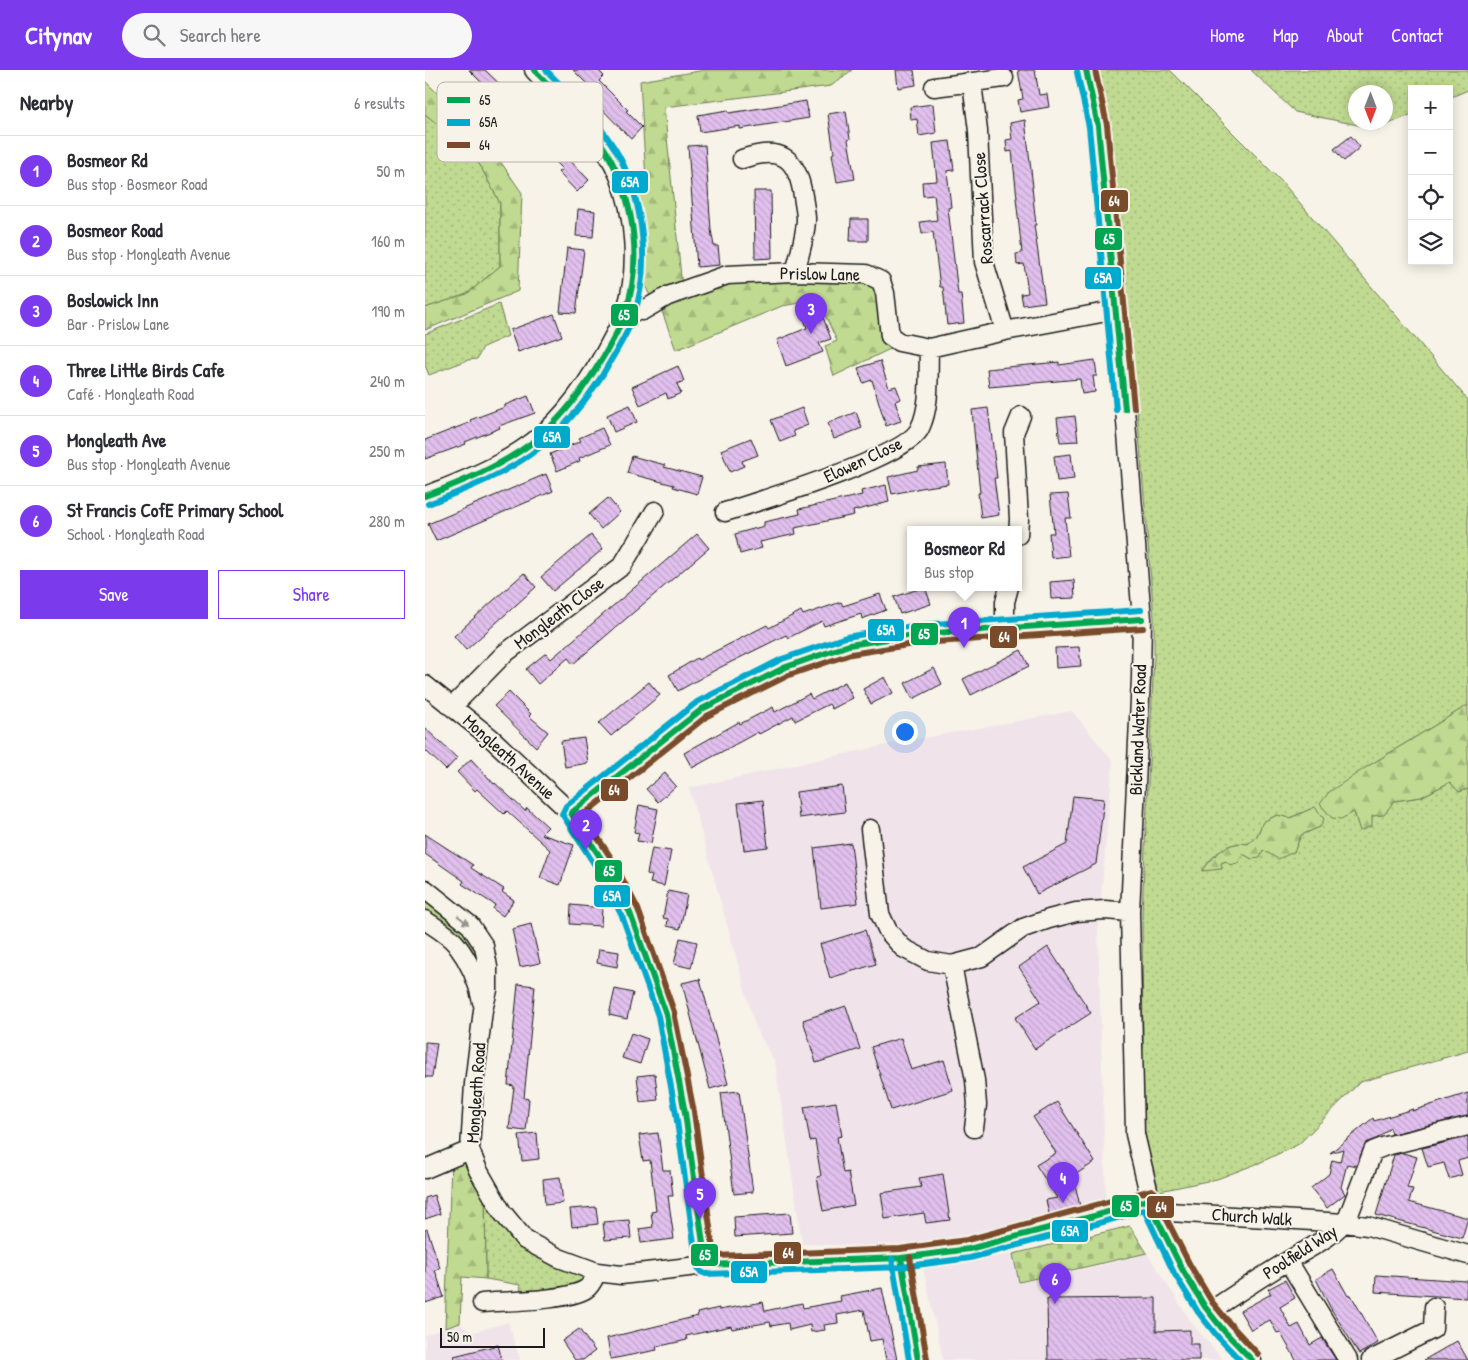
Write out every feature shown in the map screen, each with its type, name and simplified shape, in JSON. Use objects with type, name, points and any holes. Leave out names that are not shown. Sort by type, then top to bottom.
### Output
[{"type":"street","points":[[534,70],[546,82]]},
{"type":"street","name":"Bickland Water Road","points":[[1086,70],[1098,126],[1117,310],[1142,619],[1130,912],[1135,1134],[1152,1205],[1182,1269],[1209,1312],[1224,1331],[1252,1360]]},
{"type":"street","points":[[934,87],[1004,78]]},
{"type":"street","name":"Roscarrack Close","points":[[972,83],[978,131],[984,262],[1005,331]]},
{"type":"street","points":[[425,496],[496,466],[534,442],[565,411],[590,377],[626,310],[633,274],[634,242],[630,210],[619,174],[603,147]]},
{"type":"street","points":[[742,159],[756,154],[777,154],[790,162],[795,169],[801,183],[806,219],[795,272]]},
{"type":"street","name":"Prislow Lane","points":[[626,310],[642,311],[669,296],[727,275],[795,272],[866,274],[881,281],[885,293],[890,336],[899,342],[929,348],[1005,331],[1117,310]]},
{"type":"street","name":"Elowen Close","points":[[725,512],[841,474],[902,445],[920,430],[927,403],[929,348]]},
{"type":"street","points":[[1019,526],[1014,433],[1021,416]]},
{"type":"street","name":"Mongleath Close","points":[[452,707],[504,654],[622,566],[655,511]]},
{"type":"street","points":[[1005,628],[1005,602],[1008,591]]},
{"type":"street","points":[[571,813],[702,709],[786,667],[849,645],[921,634],[1142,619]]},
{"type":"street","name":"Mongleath Avenue","points":[[425,685],[491,738],[571,813],[606,866],[630,913],[666,1014],[685,1113],[706,1265]]},
{"type":"street","points":[[870,830],[880,914],[888,931],[903,948],[928,961],[952,965],[982,957],[1023,928],[1049,918],[1076,912],[1105,910],[1130,912]]},
{"type":"street","name":"Mongleath Road","points":[[425,889],[470,925],[484,946],[488,967],[488,990],[483,1010],[474,1084],[470,1150],[478,1170],[502,1212],[525,1240],[559,1258],[597,1272],[621,1275],[706,1265],[901,1258],[969,1249],[1094,1216],[1152,1205]]},
{"type":"street","name":"Mongleath Road","points":[[425,920],[455,943],[471,970],[479,989],[483,1010]]},
{"type":"street","points":[[952,965],[975,1080],[977,1105],[974,1128]]},
{"type":"street","name":"Poolfield Way","points":[[1209,1312],[1288,1260],[1313,1246],[1344,1223],[1373,1151],[1386,1146],[1468,1126]]},
{"type":"street","points":[[425,1169],[470,1150]]},
{"type":"street","name":"Church Walk","points":[[1152,1205],[1368,1226],[1468,1255]]},
{"type":"street","points":[[901,1258],[918,1360]]},
{"type":"street","points":[[1288,1260],[1348,1360]]},
{"type":"street","points":[[482,1303],[552,1298],[578,1293],[588,1288],[597,1272]]},
{"type":"street","points":[[1371,1360],[1433,1329],[1434,1307]]},
{"type":"shaded area","points":[[1072,711],[1113,761],[1098,932],[1106,1201],[996,1234],[900,1247],[802,1244],[775,1062],[756,1029],[689,788],[890,744]]},
{"type":"shaded area","points":[[1147,1253],[1194,1326],[1223,1360],[943,1360],[923,1267],[1013,1254],[1020,1282],[1099,1266]]},
{"type":"shaded area","points":[[508,1322],[520,1360],[425,1360],[425,1335],[460,1323],[471,1333]]},
{"type":"green space","points":[[705,70],[852,70],[831,86],[664,107],[682,287],[651,298],[641,277],[629,185],[646,180],[640,81]]},
{"type":"green space","points":[[1098,70],[1170,70],[1282,182],[1468,400],[1468,705],[1365,768],[1354,812],[1360,830],[1371,816],[1384,814],[1394,801],[1421,797],[1450,782],[1459,792],[1468,789],[1468,1051],[1360,1082],[1299,1144],[1259,1163],[1217,1179],[1155,1192],[1142,1133],[1140,1049],[1143,1049],[1142,912],[1154,656],[1154,618],[1131,336],[1110,124]],"holes":[[[1315,807],[1320,827],[1301,835],[1294,852],[1263,850],[1252,859],[1243,854],[1202,871],[1211,859],[1222,850],[1234,844],[1248,844],[1257,836],[1263,822],[1277,815],[1290,818]]]},
{"type":"green space","points":[[1251,70],[1468,70],[1468,90],[1453,96],[1453,85],[1408,85],[1408,116],[1393,122],[1393,85],[1348,85],[1348,123],[1295,112]]},
{"type":"green space","points":[[425,81],[437,93],[437,124],[425,114]]},
{"type":"green space","points":[[425,114],[437,124],[437,162],[478,162],[500,203],[500,266],[467,294],[425,308]]},
{"type":"green space","points":[[478,162],[501,162],[522,193],[518,291],[425,330],[425,308],[467,294],[500,266],[500,203]]},
{"type":"green space","points":[[864,279],[876,285],[890,349],[834,376],[825,346],[837,341],[818,300],[782,306],[676,350],[660,306],[734,281]]},
{"type":"green space","points":[[499,304],[508,336],[483,347],[477,359],[468,360],[429,375],[425,365],[425,334]]},
{"type":"green space","points":[[1468,705],[1468,789],[1459,792],[1450,782],[1421,797],[1394,801],[1384,815],[1372,816],[1372,826],[1360,831],[1354,812],[1341,819],[1332,818],[1320,804],[1329,792]]},
{"type":"green space","points":[[1315,807],[1324,819],[1320,827],[1301,835],[1294,852],[1278,859],[1263,850],[1260,858],[1252,859],[1243,854],[1238,863],[1230,865],[1226,861],[1221,863],[1222,869],[1202,871],[1216,855],[1227,847],[1240,843],[1248,844],[1257,836],[1263,822],[1277,815],[1290,818]]},
{"type":"green space","points":[[425,898],[467,929],[479,947],[482,982],[425,915]]},
{"type":"green space","points":[[467,1157],[485,1192],[486,1279],[462,1277],[460,1323],[445,1328],[451,1163]]},
{"type":"green space","points":[[485,1192],[503,1226],[535,1255],[586,1274],[580,1288],[521,1292],[520,1285],[486,1279]]},
{"type":"green space","points":[[1130,1226],[1147,1253],[1019,1282],[1013,1254]]},
{"type":"building","points":[[469,70],[485,70],[497,82],[481,82]]},
{"type":"building","points":[[573,70],[598,70],[604,76],[600,82],[585,82]]},
{"type":"building","points":[[896,70],[914,70],[916,85],[898,88]]},
{"type":"building","points":[[1018,70],[1035,70],[1039,95],[1047,94],[1049,107],[1020,112],[1018,100],[1023,99]]},
{"type":"building","points":[[603,85],[642,127],[631,139],[603,110]]},
{"type":"building","points":[[806,101],[809,118],[740,129],[740,126],[700,132],[698,115],[728,110],[729,113]]},
{"type":"building","points":[[933,104],[936,133],[919,136],[917,119],[911,120],[910,107]]},
{"type":"building","points":[[846,111],[850,139],[848,140],[855,179],[837,182],[828,114]]},
{"type":"building","points":[[1025,120],[1033,187],[1036,225],[1034,225],[1045,302],[1023,305],[1021,294],[1028,293],[1024,264],[1017,265],[1016,254],[1022,253],[1012,151],[1007,152],[1006,140],[1012,139],[1010,123]]},
{"type":"building","points":[[1351,136],[1360,147],[1344,161],[1334,149]]},
{"type":"building","points":[[950,141],[954,170],[947,171],[951,207],[948,208],[958,294],[961,294],[964,323],[947,325],[943,287],[940,287],[933,232],[922,234],[920,222],[937,220],[934,195],[923,196],[922,182],[937,181],[933,143]]},
{"type":"building","points":[[705,145],[711,230],[714,246],[718,246],[720,265],[697,267],[688,146]]},
{"type":"building","points":[[555,162],[572,162],[589,180],[577,192],[558,172],[562,169]]},
{"type":"building","points":[[754,191],[771,191],[772,258],[755,259]]},
{"type":"building","points":[[578,209],[595,211],[593,237],[576,236]]},
{"type":"building","points":[[851,219],[868,219],[868,241],[850,241]]},
{"type":"building","points":[[567,248],[584,250],[576,313],[560,312]]},
{"type":"building","points":[[820,309],[831,339],[819,343],[823,352],[786,366],[777,340],[807,328],[803,316]]},
{"type":"building","points":[[554,314],[562,336],[518,352],[510,330]]},
{"type":"building","points":[[1095,360],[1097,376],[1093,376],[1095,392],[1082,394],[1080,379],[989,387],[987,369],[1059,362],[1059,365]]},
{"type":"building","points":[[880,361],[889,388],[896,386],[901,399],[895,401],[901,421],[886,426],[872,380],[863,383],[858,368]]},
{"type":"building","points":[[678,366],[684,381],[677,384],[681,393],[668,399],[666,393],[640,405],[632,387]]},
{"type":"building","points":[[528,396],[535,413],[499,426],[500,428],[465,442],[466,444],[425,459],[425,440],[471,422],[470,420]]},
{"type":"building","points":[[630,405],[637,422],[614,432],[607,415]]},
{"type":"building","points":[[802,408],[808,425],[793,431],[795,436],[780,442],[771,420]]},
{"type":"building","points":[[988,408],[997,478],[994,478],[999,515],[981,518],[972,410]]},
{"type":"building","points":[[856,412],[862,428],[834,439],[828,423]]},
{"type":"building","points":[[1075,416],[1078,441],[1060,442],[1057,418]]},
{"type":"building","points":[[602,428],[610,445],[579,458],[580,461],[557,471],[550,454],[581,441],[579,438]]},
{"type":"building","points":[[751,438],[758,455],[742,461],[744,466],[730,472],[721,450]]},
{"type":"building","points":[[1071,454],[1074,479],[1057,481],[1054,456]]},
{"type":"building","points":[[632,456],[702,477],[697,494],[673,487],[674,485],[627,473]]},
{"type":"building","points":[[946,464],[948,484],[892,494],[888,477],[918,470],[918,467]]},
{"type":"building","points":[[546,474],[553,491],[436,541],[428,524]]},
{"type":"building","points":[[886,485],[889,502],[853,511],[854,515],[795,528],[796,534],[760,542],[762,548],[740,554],[735,534],[764,526],[764,522],[800,514],[799,509],[862,495],[861,491]]},
{"type":"building","points":[[1068,494],[1071,518],[1065,518],[1069,556],[1051,558],[1049,533],[1054,533],[1050,495]]},
{"type":"building","points":[[608,498],[620,512],[601,529],[589,514]]},
{"type":"building","points":[[697,534],[709,548],[573,664],[568,658],[538,684],[526,669],[546,653],[551,659]]},
{"type":"building","points":[[591,535],[603,549],[553,591],[541,577]]},
{"type":"building","points":[[524,573],[536,587],[466,650],[454,636]]},
{"type":"building","points":[[1074,580],[1075,598],[1051,599],[1050,582]]},
{"type":"building","points":[[913,591],[926,591],[931,604],[900,614],[894,597]]},
{"type":"building","points":[[880,594],[886,610],[862,619],[861,614],[824,626],[822,621],[788,638],[786,635],[719,668],[678,691],[669,675],[697,658],[698,660],[767,625],[769,628],[801,611],[803,615],[841,602],[843,606]]},
{"type":"building","points":[[1079,647],[1081,666],[1056,668],[1055,648]]},
{"type":"building","points":[[1021,650],[1029,666],[971,695],[963,679]]},
{"type":"building","points":[[934,668],[942,684],[913,699],[905,683]]},
{"type":"building","points":[[885,677],[893,693],[871,704],[863,689]]},
{"type":"building","points":[[649,682],[660,695],[611,736],[599,723]]},
{"type":"building","points":[[845,682],[853,698],[832,709],[829,704],[795,721],[793,716],[759,734],[758,732],[692,768],[684,753],[739,722],[740,724],[773,707],[775,712],[809,694],[812,699]]},
{"type":"building","points":[[509,692],[531,714],[529,716],[548,732],[536,747],[494,706]]},
{"type":"building","points":[[425,728],[457,758],[446,770],[425,750]]},
{"type":"building","points":[[584,738],[588,763],[565,767],[561,741]]},
{"type":"building","points":[[471,759],[494,784],[525,811],[527,808],[548,827],[541,834],[574,845],[560,885],[540,878],[550,850],[507,811],[504,814],[477,789],[475,791],[457,772]]},
{"type":"building","points":[[665,773],[676,786],[658,802],[646,789]]},
{"type":"building","points":[[842,786],[845,812],[799,818],[796,792]]},
{"type":"building","points":[[1073,796],[1104,799],[1096,864],[1037,894],[1023,867],[1067,844]]},
{"type":"building","points":[[763,800],[768,847],[744,850],[738,803]]},
{"type":"building","points":[[639,805],[658,809],[651,843],[637,841],[639,833],[634,832]]},
{"type":"building","points":[[425,834],[473,865],[471,868],[504,889],[502,892],[514,900],[503,916],[493,909],[495,905],[462,884],[464,881],[425,854]]},
{"type":"building","points":[[851,843],[858,903],[821,908],[814,848]]},
{"type":"building","points":[[652,848],[671,851],[664,886],[650,883],[652,876],[647,874]]},
{"type":"building","points":[[668,891],[687,895],[680,929],[667,926],[668,919],[663,918]]},
{"type":"building","points":[[571,905],[602,908],[601,926],[570,924]]},
{"type":"building","points":[[531,924],[540,963],[520,967],[512,929]]},
{"type":"building","points":[[865,930],[876,964],[830,978],[820,944]]},
{"type":"building","points":[[680,938],[697,942],[691,968],[674,964]]},
{"type":"building","points":[[1048,947],[1091,1013],[1035,1049],[1015,1018],[1041,1001],[1019,967]]},
{"type":"building","points":[[599,949],[619,952],[617,967],[597,963]]},
{"type":"building","points":[[700,979],[728,1084],[710,1089],[682,983]]},
{"type":"building","points":[[518,984],[535,986],[524,1098],[529,1099],[526,1131],[509,1129],[514,1086],[508,1085]]},
{"type":"building","points":[[615,989],[633,993],[627,1019],[609,1015]]},
{"type":"building","points":[[846,1006],[860,1049],[816,1063],[803,1020]]},
{"type":"building","points":[[631,1033],[648,1039],[640,1064],[622,1058]]},
{"type":"building","points":[[901,1038],[911,1070],[944,1060],[953,1090],[891,1110],[871,1047]]},
{"type":"building","points":[[425,1042],[437,1043],[432,1077],[425,1077]]},
{"type":"building","points":[[655,1074],[658,1100],[640,1102],[637,1076]]},
{"type":"building","points":[[739,1091],[753,1192],[734,1194],[721,1093]]},
{"type":"building","points":[[1468,1093],[1468,1116],[1392,1134],[1390,1128],[1378,1138],[1366,1143],[1356,1166],[1347,1164],[1341,1187],[1345,1194],[1327,1208],[1311,1188],[1329,1174],[1332,1160],[1340,1162],[1343,1149],[1330,1153],[1373,1118],[1374,1121],[1413,1109],[1412,1111]]},
{"type":"building","points":[[836,1102],[842,1136],[837,1137],[843,1173],[848,1172],[854,1205],[823,1211],[817,1177],[821,1176],[815,1140],[810,1141],[804,1107]]},
{"type":"building","points":[[1057,1102],[1095,1162],[1073,1176],[1080,1206],[1049,1214],[1046,1200],[1057,1198],[1036,1165],[1056,1153],[1033,1117]]},
{"type":"building","points":[[537,1133],[539,1159],[522,1161],[519,1135]]},
{"type":"building","points":[[658,1133],[663,1170],[670,1170],[673,1196],[668,1196],[674,1239],[641,1243],[639,1229],[653,1227],[651,1212],[656,1211],[650,1160],[643,1161],[639,1135]]},
{"type":"building","points":[[1468,1137],[1468,1158],[1458,1161],[1462,1175],[1449,1179],[1444,1163],[1428,1167],[1422,1148]]},
{"type":"building","points":[[1403,1153],[1417,1157],[1407,1188],[1413,1189],[1409,1202],[1468,1218],[1462,1238],[1376,1215],[1394,1155]]},
{"type":"building","points":[[943,1174],[950,1220],[926,1223],[924,1213],[885,1219],[881,1193],[921,1187],[919,1178]]},
{"type":"building","points":[[560,1177],[563,1203],[545,1205],[543,1179]]},
{"type":"building","points":[[434,1195],[440,1214],[425,1219],[425,1198]]},
{"type":"building","points":[[596,1207],[598,1224],[572,1227],[570,1209]]},
{"type":"building","points":[[790,1213],[792,1233],[735,1237],[734,1217]]},
{"type":"building","points":[[629,1220],[631,1238],[605,1240],[603,1222]]},
{"type":"building","points":[[427,1229],[440,1268],[435,1270],[444,1297],[425,1303],[425,1230]]},
{"type":"building","points":[[1333,1269],[1348,1296],[1351,1295],[1378,1343],[1359,1354],[1330,1307],[1316,1279]]},
{"type":"building","points":[[1376,1275],[1467,1281],[1466,1298],[1375,1292]]},
{"type":"building","points":[[1285,1280],[1295,1298],[1280,1307],[1291,1328],[1299,1324],[1310,1345],[1322,1338],[1336,1360],[1296,1360],[1280,1332],[1277,1333],[1270,1320],[1251,1330],[1240,1311],[1271,1294],[1268,1289]]},
{"type":"building","points":[[882,1288],[897,1360],[886,1360],[882,1339],[870,1341],[864,1310],[837,1315],[838,1323],[824,1325],[825,1330],[811,1332],[810,1325],[789,1330],[788,1323],[771,1326],[770,1322],[732,1329],[731,1326],[686,1336],[687,1340],[656,1347],[657,1350],[611,1359],[607,1338],[698,1316],[697,1313],[763,1302],[765,1311],[802,1303],[803,1308],[841,1301],[840,1296]]},
{"type":"building","points":[[1156,1298],[1156,1331],[1190,1330],[1190,1344],[1199,1344],[1199,1360],[1048,1360],[1047,1299]]},
{"type":"building","points":[[579,1329],[595,1351],[583,1360],[575,1360],[562,1341]]},
{"type":"building","points":[[1457,1341],[1468,1360],[1424,1360]]},
{"type":"building","points":[[498,1345],[502,1360],[455,1360],[454,1356]]},
{"type":"transit line","name":"65","points":[[534,70],[546,82]]},
{"type":"transit line","name":"65A","points":[[546,70],[557,82]]},
{"type":"transit line","name":"65","points":[[1086,70],[1098,126],[1125,409]]},
{"type":"transit line","name":"64","points":[[1095,70],[1107,125],[1134,408]]},
{"type":"transit line","name":"65A","points":[[1077,72],[1089,127],[1116,410]]},
{"type":"transit line","name":"65A","points":[[428,504],[472,487],[500,473],[539,448],[566,423],[582,404],[603,374],[627,332],[639,299],[642,278],[642,236],[639,215],[628,174],[603,131]]},
{"type":"transit line","name":"65","points":[[425,496],[495,466],[533,442],[559,418],[575,399],[615,335],[625,313],[630,295],[634,256],[633,236],[631,217],[620,179],[603,146]]},
{"type":"transit line","name":"65A","points":[[1141,610],[919,625],[846,637],[782,659],[697,702],[566,806],[562,814],[598,870],[622,916],[658,1016],[676,1114],[697,1266],[701,1272],[706,1274],[901,1267],[970,1258],[1144,1210],[1174,1273],[1198,1312],[1217,1336],[1240,1360]]},
{"type":"transit line","name":"65","points":[[1142,619],[920,634],[849,645],[786,667],[702,709],[571,813],[606,866],[630,913],[666,1014],[685,1113],[706,1265],[901,1258],[969,1249],[1150,1199],[1153,1211],[1182,1269],[1205,1307],[1224,1331],[1252,1360]]},
{"type":"transit line","name":"64","points":[[1143,628],[921,643],[851,654],[789,675],[707,716],[583,815],[613,861],[638,909],[674,1012],[694,1112],[714,1256],[900,1249],[967,1240],[1152,1190],[1158,1195],[1161,1208],[1190,1265],[1212,1302],[1258,1354]]},
{"type":"transit line","name":"64","points":[[910,1257],[927,1359]]},
{"type":"transit line","name":"65","points":[[901,1258],[918,1360]]},
{"type":"transit line","name":"65A","points":[[892,1259],[909,1360]]},
{"type":"place","name":"Boslowick Inn","points":[[811,334]]},
{"type":"place","name":"Bosmeor Rd","points":[[964,648]]},
{"type":"place","name":"Bosmeor Road","points":[[586,850]]},
{"type":"place","name":"Three Little Birds Cafe","points":[[1063,1203]]},
{"type":"place","name":"Mongleath Ave","points":[[700,1219]]},
{"type":"place","name":"St Francis CofE Primary School","points":[[1055,1304]]}]
